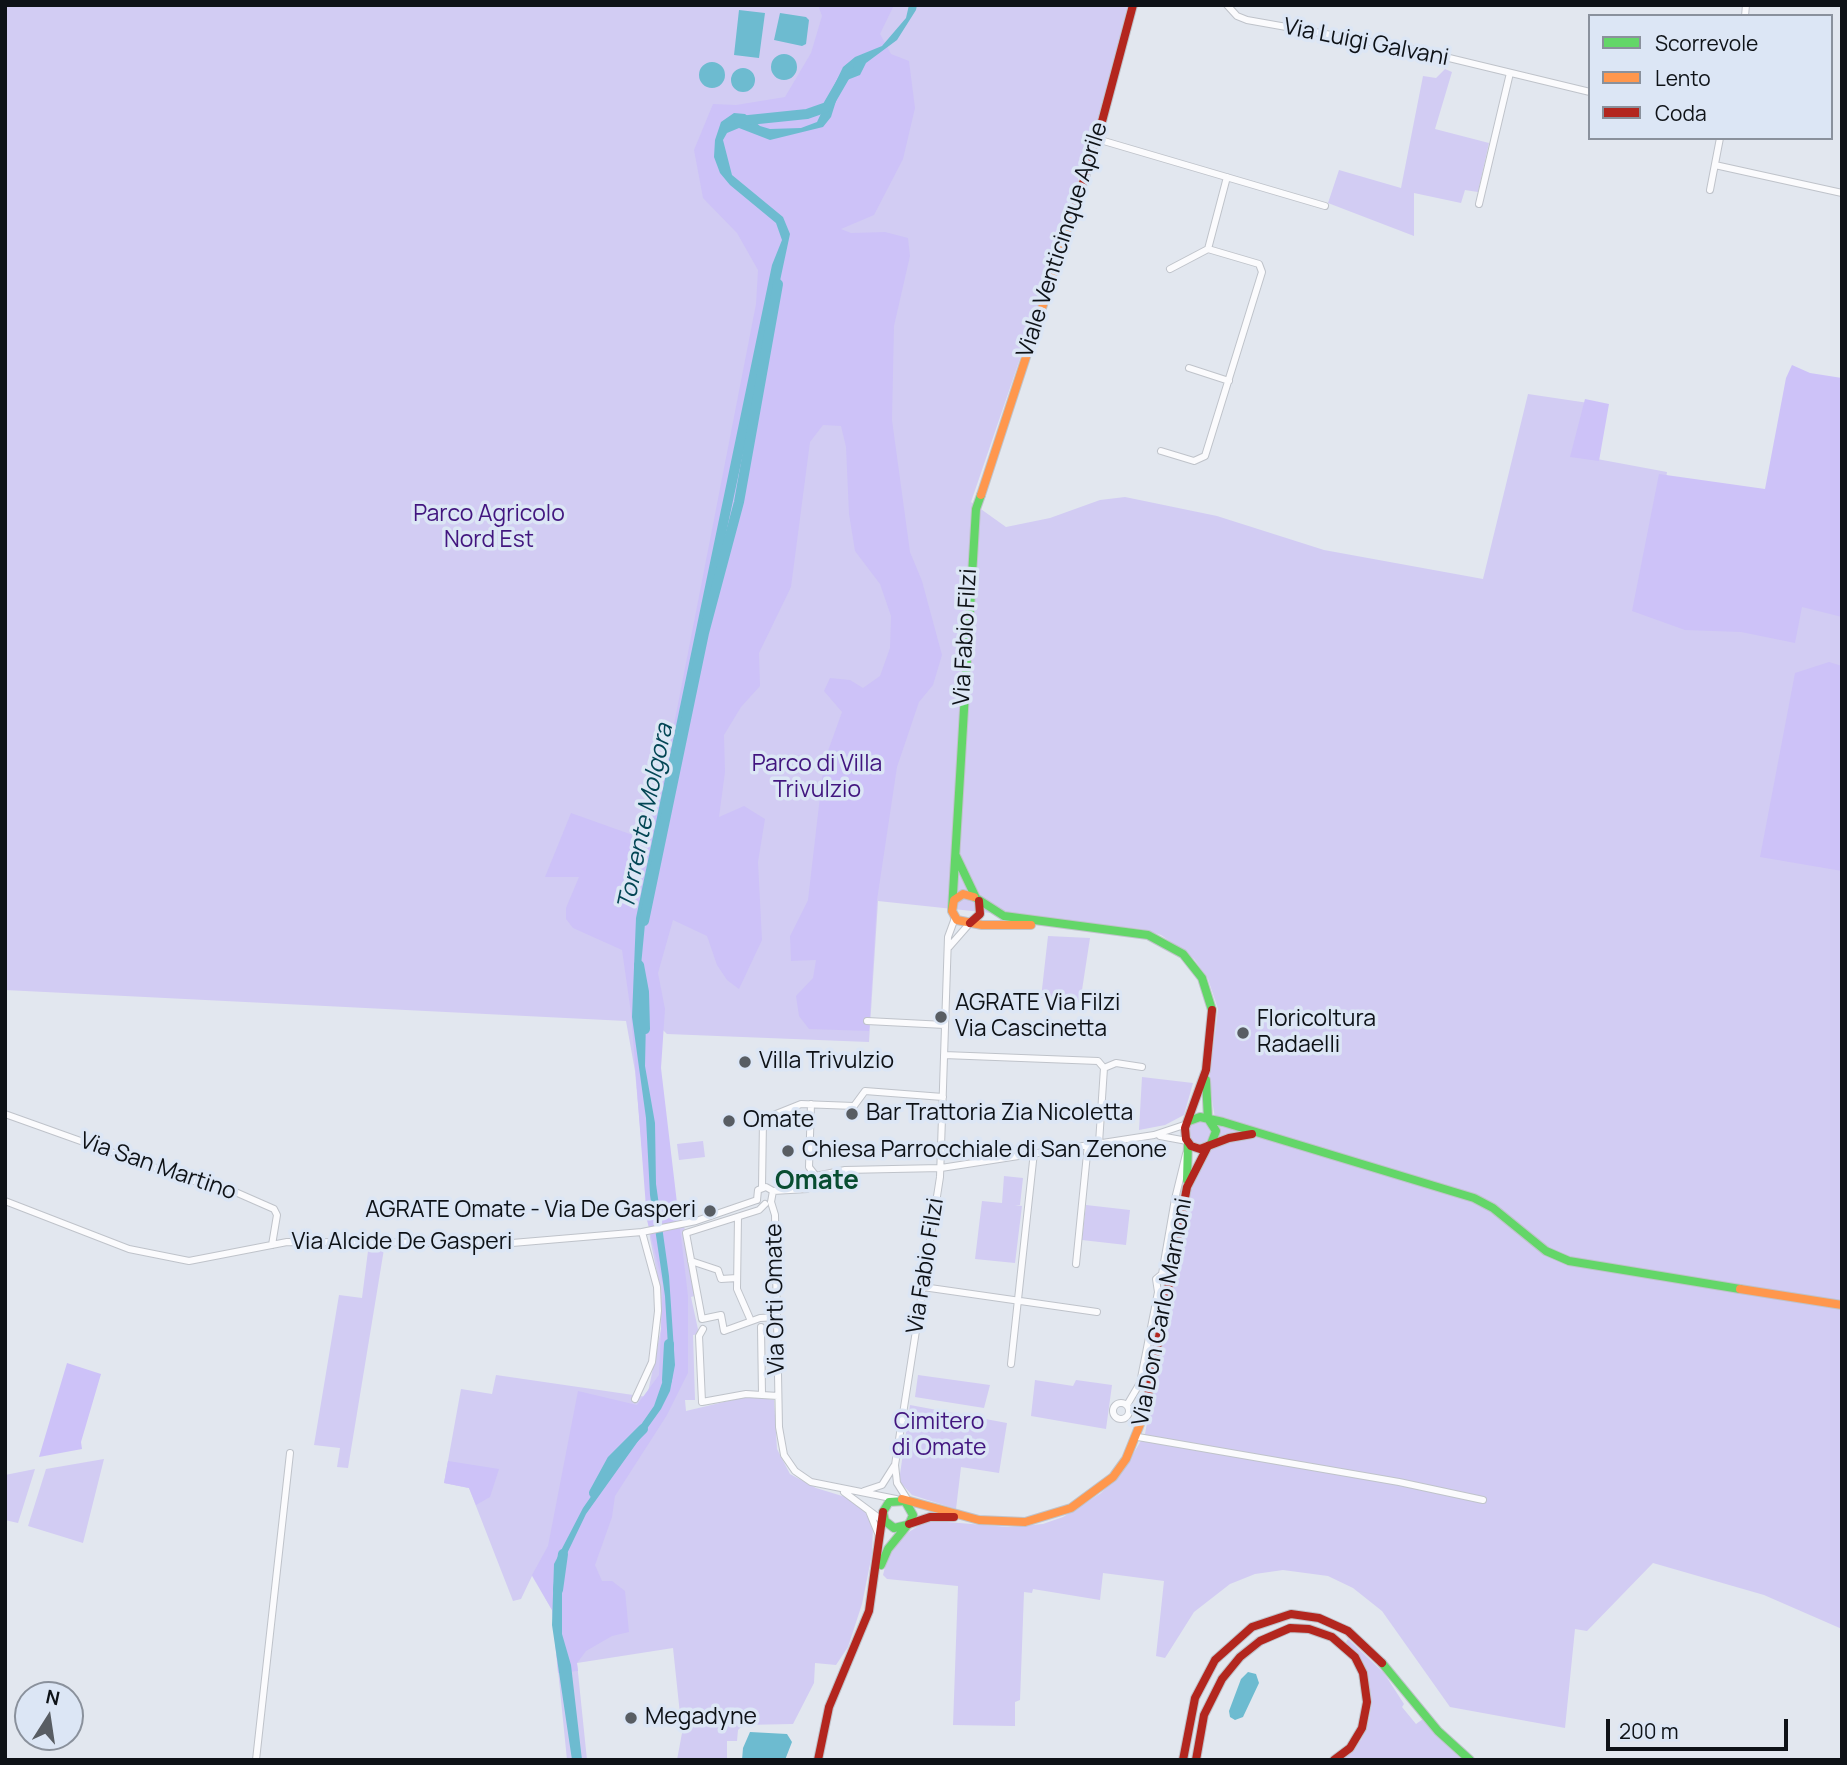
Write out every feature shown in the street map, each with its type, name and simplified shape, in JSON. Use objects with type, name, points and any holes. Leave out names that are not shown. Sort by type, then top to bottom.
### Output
[{"type":"main road","name":"Viale Venticinque Aprile","points":[[996,442],[1097,139],[1133,5]]},
{"type":"main road","name":"Viale Venticinque Aprile","points":[[1126,36],[1139,5]]},
{"type":"main road","name":"Via Fabio Filzi","points":[[953,914],[973,528],[980,492],[996,442]]},
{"type":"main road","name":"Via Fabio Filzi","points":[[955,836],[959,867],[977,900]]},
{"type":"main road","points":[[1041,923],[1017,926],[962,923],[953,914],[954,900],[961,895],[977,900],[1004,916],[1041,923],[1148,936],[1183,954],[1202,978],[1211,1003],[1211,1039],[1206,1070],[1188,1123],[1187,1187]]},
{"type":"main road","points":[[970,923],[980,914],[977,900]]},
{"type":"main road","points":[[1187,1187],[1194,1168],[1216,1133],[1208,1119],[1206,1070]]},
{"type":"main road","points":[[1188,1123],[1200,1117],[1208,1119],[1474,1198],[1493,1208],[1546,1251],[1569,1261],[1842,1305]]},
{"type":"main road","points":[[1225,1139],[1238,1127]]},
{"type":"main road","points":[[1187,1145],[1197,1148],[1225,1139],[1259,1134]]},
{"type":"main road","name":"Via Don Carlo Marnoni","points":[[905,1502],[964,1517],[996,1522],[1025,1522],[1071,1508],[1094,1494],[1112,1477],[1138,1437],[1146,1414],[1167,1275],[1187,1187]]},
{"type":"main road","points":[[889,1502],[905,1502],[912,1517],[908,1525],[897,1529],[884,1516],[889,1502]]},
{"type":"main road","name":"Via Fabio Filzi","points":[[876,1578],[879,1538],[884,1516]]},
{"type":"main road","name":"Via Don Carlo Marnoni","points":[[908,1525],[939,1516],[964,1517]]},
{"type":"main road","name":"Via Fabio Filzi","points":[[818,1760],[828,1711],[864,1628],[876,1578],[888,1549],[908,1525]]},
{"type":"main road","points":[[1183,1760],[1195,1698],[1216,1660],[1252,1627],[1291,1614],[1319,1618],[1348,1631],[1375,1654],[1438,1731],[1470,1760]]},
{"type":"main road","points":[[1196,1760],[1204,1715],[1222,1679],[1240,1657],[1266,1637],[1290,1628],[1316,1631],[1338,1641],[1355,1657],[1363,1673],[1367,1702],[1362,1728],[1350,1748],[1334,1760]]},
{"type":"street","name":"Via Luigi Galvani","points":[[1227,5],[1237,16],[1247,20],[1416,50],[1588,92]]},
{"type":"street","points":[[1479,204],[1510,72]]},
{"type":"street","points":[[1097,139],[1325,206]]},
{"type":"street","points":[[1710,190],[1720,140]]},
{"type":"street","points":[[1714,165],[1842,193]]},
{"type":"street","points":[[1208,249],[1227,177]]},
{"type":"street","points":[[1161,451],[1194,461],[1205,456],[1261,268],[1259,264],[1208,249],[1170,269]]},
{"type":"street","points":[[1189,368],[1229,381]]},
{"type":"street","name":"Via Fabio Filzi","points":[[884,1516],[941,1168],[948,934],[953,914]]},
{"type":"street","points":[[948,949],[956,936],[970,923]]},
{"type":"street","points":[[867,1021],[945,1025]]},
{"type":"street","points":[[944,1055],[1098,1061],[1104,1068],[1099,1143]]},
{"type":"street","points":[[1104,1068],[1116,1063],[1142,1067]]},
{"type":"street","points":[[773,1191],[768,1203],[757,1200],[756,1193],[762,1187],[764,1120],[801,1104],[857,1104],[865,1091],[943,1097]]},
{"type":"street","points":[[811,1104],[809,1168],[816,1176]]},
{"type":"street","name":"Via San Martino","points":[[5,1114],[187,1179],[233,1191],[274,1209],[277,1214],[272,1245]]},
{"type":"street","points":[[762,1187],[773,1191],[807,1189],[816,1176],[845,1171],[941,1168],[1154,1135],[1188,1123]]},
{"type":"street","points":[[1127,1405],[1140,1383],[1158,1292],[1155,1282],[1167,1275],[1175,1199],[1187,1145],[1154,1135]]},
{"type":"street","points":[[1076,1264],[1088,1144]]},
{"type":"street","points":[[1012,1364],[1034,1153]]},
{"type":"street","name":"Via Alcide De Gasperi","points":[[5,1201],[129,1249],[181,1261],[295,1242],[512,1243],[645,1232],[676,1226],[757,1200]]},
{"type":"street","name":"Via Orti Omate","points":[[751,1321],[724,1331],[721,1315],[702,1319],[685,1233],[759,1210],[768,1203],[775,1214],[780,1443],[786,1459],[807,1480],[837,1490],[884,1516]]},
{"type":"street","points":[[738,1217],[737,1289],[751,1321],[777,1317]]},
{"type":"street","points":[[635,1399],[652,1362],[658,1311],[657,1287],[645,1232]]},
{"type":"street","points":[[691,1261],[718,1270],[721,1279],[737,1278]]},
{"type":"street","points":[[923,1287],[1097,1312]]},
{"type":"street","name":"Via Orti Omate","points":[[761,1327],[762,1394]]},
{"type":"street","name":"Via Orti Omate","points":[[703,1329],[699,1336],[702,1402],[762,1394],[778,1396]]},
{"type":"street","points":[[1138,1437],[1399,1482],[1483,1500]]},
{"type":"street","points":[[256,1760],[290,1453]]},
{"type":"street","points":[[854,1491],[880,1487],[893,1467]]},
{"type":"street","name":"Via Fabio Filzi","points":[[893,1467],[905,1502]]},
{"type":"street","name":"Via Orti Omate","points":[[837,1490],[905,1502]]},
{"type":"street","points":[[863,1504],[875,1521],[879,1538]]},
{"type":"green space","name":"Parco Agricolo Nord Est","points":[[5,5],[1130,5],[1093,139],[1084,161],[1081,161],[1076,195],[971,502],[1006,527],[1050,518],[1100,500],[1125,497],[1217,516],[1324,550],[1483,579],[1528,394],[1595,404],[1597,459],[1667,472],[1655,547],[1842,601],[1842,1629],[1764,1595],[1653,1563],[1587,1631],[1575,1629],[1565,1728],[1450,1707],[1382,1611],[1353,1588],[1328,1576],[1283,1570],[1255,1574],[1230,1584],[1194,1612],[1165,1658],[1156,1656],[1164,1581],[1103,1573],[1100,1600],[1033,1589],[1032,1593],[1024,1592],[1020,1700],[1015,1702],[1015,1726],[953,1725],[958,1586],[887,1579],[883,1575],[888,1555],[901,1537],[923,1523],[935,1521],[1008,1527],[1043,1524],[1063,1517],[1101,1493],[1124,1469],[1145,1434],[1193,1178],[1218,1138],[1209,1080],[1218,1009],[1208,979],[1194,959],[1161,935],[1141,929],[878,901],[869,1042],[667,1034],[662,1029],[650,1028],[667,1223],[683,1221],[698,1295],[691,1297],[699,1334],[693,1335],[695,1400],[685,1400],[686,1411],[749,1396],[774,1400],[777,1449],[790,1474],[816,1488],[852,1499],[864,1510],[873,1526],[872,1554],[862,1604],[848,1647],[836,1665],[815,1663],[814,1683],[793,1724],[743,1725],[738,1730],[737,1741],[727,1741],[727,1760],[677,1760],[682,1733],[673,1648],[577,1663],[587,1760],[567,1760],[552,1610],[532,1576],[521,1599],[513,1601],[469,1488],[444,1483],[461,1389],[492,1394],[496,1375],[647,1397],[661,1329],[660,1288],[650,1238],[635,1071],[626,1021],[5,990]]},
{"type":"green space","points":[[1445,69],[1452,72],[1435,129],[1489,143],[1478,192],[1465,190],[1461,203],[1414,193],[1414,236],[1328,203],[1339,170],[1401,188],[1423,76],[1436,78]]},
{"type":"green space","points":[[1048,936],[1090,938],[1080,1003],[1041,998]]},
{"type":"green space","points":[[1142,1077],[1193,1083],[1184,1115],[1165,1125],[1139,1130]]},
{"type":"green space","points":[[1200,1121],[1209,1124],[1212,1133],[1209,1142],[1200,1145],[1191,1142],[1188,1133],[1191,1124]]},
{"type":"green space","points":[[703,1141],[705,1157],[679,1160],[677,1144]]},
{"type":"green space","points":[[1004,1176],[1023,1178],[1020,1205],[1015,1205],[1022,1206],[1015,1263],[975,1259],[982,1201],[1002,1203]]},
{"type":"green space","points":[[1086,1205],[1130,1210],[1126,1245],[1082,1240]]},
{"type":"green space","points":[[384,1249],[348,1468],[337,1467],[340,1448],[314,1445],[339,1295],[362,1298],[368,1251]]},
{"type":"green space","points":[[918,1375],[990,1385],[984,1408],[915,1397]]},
{"type":"green space","points":[[1035,1380],[1073,1386],[1076,1380],[1112,1385],[1106,1429],[1031,1416]]},
{"type":"green space","name":"Cimitero di Omate","points":[[910,1405],[1007,1423],[999,1473],[961,1467],[956,1509],[912,1495],[899,1481]]},
{"type":"green space","points":[[104,1459],[83,1543],[28,1526],[46,1469]]},
{"type":"green space","points":[[35,1469],[18,1523],[5,1520],[5,1475]]},
{"type":"green space","points":[[1348,1639],[1384,1673],[1404,1704],[1402,1707],[1416,1724],[1423,1719],[1462,1760],[1340,1760],[1361,1740],[1372,1701],[1365,1668],[1346,1642]]},
{"type":"shaded area","points":[[818,5],[894,5],[880,34],[891,54],[909,61],[915,108],[903,159],[874,215],[841,229],[851,233],[885,232],[908,238],[910,256],[894,326],[892,420],[910,552],[922,581],[942,655],[933,685],[919,702],[897,767],[877,900],[869,1031],[809,1029],[799,1016],[796,996],[813,978],[816,960],[791,961],[790,936],[808,900],[824,762],[842,712],[824,691],[830,678],[850,680],[863,688],[880,676],[890,648],[891,616],[880,584],[855,551],[849,514],[846,447],[841,426],[823,425],[810,442],[791,587],[759,653],[760,686],[741,707],[724,735],[725,772],[719,817],[744,806],[765,819],[758,862],[762,940],[739,989],[727,980],[717,965],[707,936],[673,920],[658,973],[665,1009],[661,1068],[688,1296],[688,1373],[667,1415],[615,1496],[612,1517],[595,1565],[602,1581],[612,1581],[625,1591],[629,1632],[612,1636],[586,1651],[577,1663],[578,1671],[558,1673],[552,1610],[532,1575],[548,1546],[578,1391],[637,1405],[659,1375],[663,1285],[647,1220],[631,1013],[622,950],[573,928],[566,919],[566,908],[579,877],[545,877],[571,813],[644,839],[670,745],[756,304],[758,270],[737,233],[703,198],[694,150],[713,104],[736,105],[785,97],[811,53],[822,16]]},
{"type":"shaded area","points":[[1792,365],[1810,373],[1842,378],[1842,617],[1802,607],[1795,643],[1741,632],[1685,630],[1632,611],[1659,474],[1765,489],[1786,378]]},
{"type":"shaded area","points":[[1585,399],[1609,404],[1599,461],[1570,457]]},
{"type":"shaded area","points":[[1829,662],[1842,666],[1842,871],[1760,857],[1795,673]]},
{"type":"shaded area","points":[[67,1363],[101,1374],[81,1442],[82,1449],[39,1457]]},
{"type":"shaded area","points":[[448,1461],[499,1469],[490,1497],[476,1505],[469,1488],[444,1483]]},
{"type":"water","name":"Torrente Molgora","points":[[909,5],[917,5],[916,10],[897,40],[866,63],[860,75],[842,82],[831,117],[823,127],[770,140],[739,128],[727,133],[723,140],[732,175],[783,217],[790,234],[647,903],[640,976],[646,1019],[645,1066],[655,1123],[656,1184],[669,1276],[675,1365],[670,1391],[661,1409],[586,1514],[562,1564],[562,1634],[571,1665],[582,1760],[572,1760],[552,1625],[554,1564],[583,1508],[654,1406],[669,1363],[665,1296],[650,1195],[646,1118],[632,1017],[636,918],[772,265],[782,240],[776,223],[730,185],[720,173],[714,157],[715,140],[721,122],[734,113],[745,114],[760,126],[770,129],[801,128],[817,122],[843,67],[855,57],[882,46],[906,18]]},
{"type":"water","points":[[739,10],[765,13],[759,58],[734,55]]},
{"type":"water","points":[[780,13],[806,17],[809,20],[806,44],[802,46],[774,40]]},
{"type":"water","points":[[784,54],[793,58],[797,67],[793,76],[784,80],[775,76],[771,67],[775,58]]},
{"type":"water","points":[[712,62],[721,66],[725,75],[721,84],[712,88],[703,84],[699,75],[703,66]]},
{"type":"water","points":[[743,68],[752,71],[755,80],[752,89],[743,92],[734,89],[731,80],[734,71]]},
{"type":"water","points":[[1248,1672],[1256,1674],[1259,1683],[1243,1717],[1235,1720],[1230,1717],[1229,1711],[1241,1679]]},
{"type":"water","points":[[750,1732],[787,1734],[792,1742],[785,1760],[742,1760],[743,1748]]},
{"type":"waterway","name":"Torrente Molgora","points":[[739,121],[807,114],[827,107],[849,69]]},
{"type":"waterway","name":"Torrente Molgora","points":[[644,921],[704,633],[739,502],[778,284]]},
{"type":"waterway","name":"Torrente Molgora","points":[[639,965],[644,992],[645,1029]]},
{"type":"waterway","name":"Torrente Molgora","points":[[667,1380],[669,1344]]},
{"type":"waterway","name":"Torrente Molgora","points":[[594,1493],[612,1460],[643,1429]]},
{"type":"waterway","name":"Torrente Molgora","points":[[558,1590],[563,1554]]},
{"type":"traffic: fast","points":[[952,910],[976,509],[981,495]]},
{"type":"traffic: fast","points":[[956,856],[976,898],[1004,916],[1148,935],[1183,954],[1202,978],[1212,1010]]},
{"type":"traffic: fast","points":[[1206,1080],[1208,1119]]},
{"type":"traffic: fast","points":[[1189,1121],[1200,1117],[1223,1122],[1474,1198],[1493,1208],[1546,1251],[1569,1261],[1740,1289]]},
{"type":"traffic: fast","points":[[1209,1120],[1216,1131],[1211,1144]]},
{"type":"traffic: fast","points":[[1187,1180],[1188,1143]]},
{"type":"traffic: fast","points":[[881,1565],[888,1549],[910,1522],[913,1515],[905,1501],[889,1502],[883,1512],[885,1521],[894,1528],[907,1525]]},
{"type":"traffic: fast","points":[[1382,1663],[1438,1731],[1470,1760]]},
{"type":"traffic: slow","points":[[981,495],[1074,210]]},
{"type":"traffic: slow","points":[[974,897],[963,894],[954,900],[952,911],[957,920],[982,925],[1031,925]]},
{"type":"traffic: slow","points":[[1740,1289],[1842,1305]]},
{"type":"traffic: slow","points":[[902,1499],[979,1520],[1025,1522],[1071,1508],[1113,1477],[1126,1459],[1145,1412]]},
{"type":"traffic: jam","points":[[1074,210],[1096,144],[1133,5]]},
{"type":"traffic: jam","points":[[970,923],[980,914],[979,901]]},
{"type":"traffic: jam","points":[[1212,1010],[1206,1070],[1185,1128],[1186,1139],[1191,1146],[1200,1149],[1229,1138],[1252,1134]]},
{"type":"traffic: jam","points":[[1145,1412],[1187,1187],[1208,1146]]},
{"type":"traffic: jam","points":[[818,1760],[829,1707],[869,1611],[883,1512]]},
{"type":"traffic: jam","points":[[909,1524],[930,1517],[954,1517]]},
{"type":"traffic: jam","points":[[1183,1760],[1195,1698],[1215,1660],[1252,1627],[1291,1614],[1319,1618],[1348,1631],[1382,1663]]},
{"type":"traffic: jam","points":[[1196,1760],[1204,1715],[1222,1679],[1240,1657],[1260,1641],[1290,1628],[1309,1629],[1332,1637],[1355,1657],[1363,1673],[1367,1702],[1362,1728],[1350,1748],[1334,1760]]},
{"type":"place","name":"AGRATE Via Filzi Via Cascinetta","points":[[941,1017]]},
{"type":"place","name":"Floricoltura Radaelli","points":[[1243,1033]]},
{"type":"place","name":"Villa Trivulzio","points":[[745,1062]]},
{"type":"place","name":"Bar Trattoria Zia Nicoletta","points":[[852,1114]]},
{"type":"place","name":"Omate","points":[[729,1121]]},
{"type":"place","name":"Chiesa Parrocchiale di San Zenone","points":[[788,1151]]},
{"type":"place","name":"AGRATE Omate - Via De Gasperi","points":[[710,1211]]},
{"type":"place","name":"Megadyne","points":[[631,1718]]},
{"type":"district","name":"Omate","points":[[817,1182]]},
{"type":"park label","name":"Parco di Villa Trivulzio","points":[[817,778]]}]
